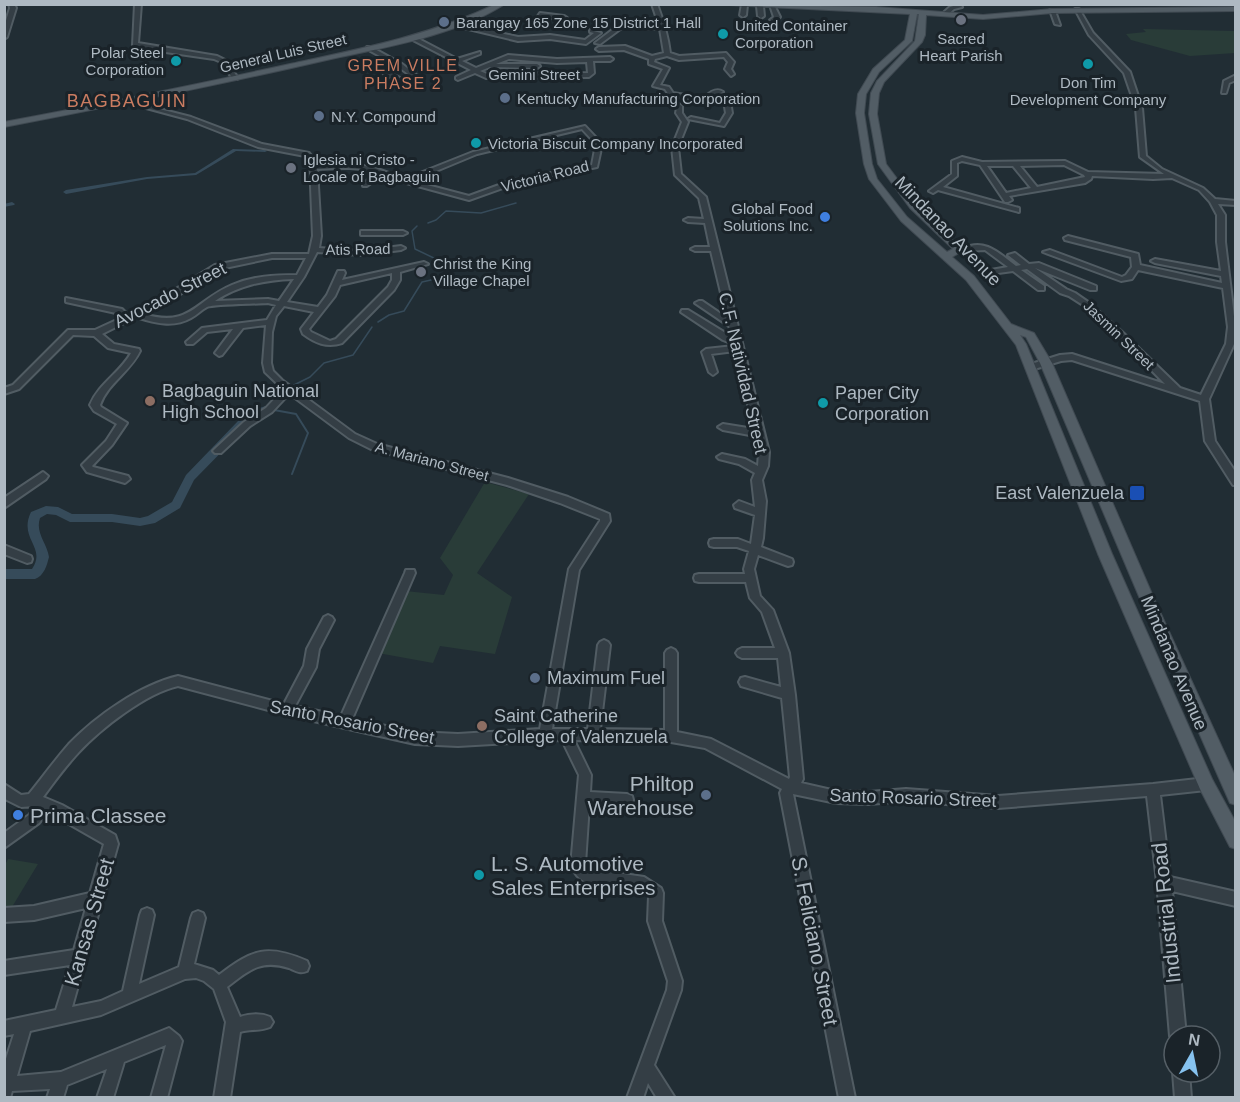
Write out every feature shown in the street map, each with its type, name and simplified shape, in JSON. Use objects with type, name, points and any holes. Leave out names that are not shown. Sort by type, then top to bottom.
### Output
[{"type":"main road","name":"General Luis Street","points":[[4,125],[235,78],[413,38],[458,25],[502,4]]},
{"type":"main road","points":[[712,4],[796,6],[990,17],[1052,11],[1189,6],[1236,9]]},
{"type":"main road","name":"Mindanao Avenue","points":[[918,13],[908,40],[866,85],[861,106],[867,159],[873,179],[904,219],[970,278],[1005,326],[1039,365],[1072,425],[1236,797]]},
{"type":"main road","name":"Mindanao Avenue","points":[[918,13],[921,34],[918,42],[877,88],[872,105],[882,164],[914,206],[963,250]]},
{"type":"main road","points":[[887,61],[897,64]]},
{"type":"main road","points":[[873,179],[891,178]]},
{"type":"main road","points":[[946,256],[963,250]]},
{"type":"main road","name":"Mindanao Avenue","points":[[1005,326],[1030,335],[1054,425],[1206,784],[1236,841]]},
{"type":"main road","points":[[1054,425],[1072,425]]},
{"type":"main road","points":[[1127,602],[1148,601]]},
{"type":"street","points":[[138,4],[135,44],[215,57],[226,64],[235,78]]},
{"type":"street","points":[[654,4],[662,22],[667,54]]},
{"type":"street","points":[[4,37],[14,5]]},
{"type":"street","points":[[743,15],[744,5]]},
{"type":"street","points":[[949,14],[961,5]]},
{"type":"street","points":[[546,6],[539,17],[564,18]]},
{"type":"street","points":[[760,6],[761,16]]},
{"type":"street","points":[[772,6],[777,17],[773,20]]},
{"type":"street","points":[[1077,10],[1091,34],[1127,72],[1139,108],[1143,157],[1171,176],[1201,189],[1214,201],[1223,221],[1221,242],[1232,327],[1230,344],[1204,399],[1210,441],[1236,482]]},
{"type":"street","points":[[1052,11],[1058,24]]},
{"type":"street","points":[[458,25],[487,37],[495,35],[528,40],[555,37],[584,42],[598,33],[592,31]]},
{"type":"street","points":[[661,27],[622,25],[599,46],[625,48],[652,58],[667,54],[679,58],[726,55],[730,62],[728,69],[731,74]]},
{"type":"street","points":[[487,37],[505,27]]},
{"type":"street","name":"Gemini Street","points":[[413,38],[486,76],[591,74],[590,62]]},
{"type":"street","points":[[369,48],[400,65],[417,78]]},
{"type":"street","points":[[456,61],[478,53]]},
{"type":"street","points":[[652,58],[651,63],[666,68],[656,86],[705,100],[712,93],[720,92]]},
{"type":"street","points":[[458,78],[486,66],[568,61],[590,62],[610,59]]},
{"type":"street","points":[[568,61],[568,75]]},
{"type":"street","points":[[545,63],[546,75]]},
{"type":"street","points":[[400,65],[386,73],[404,82]]},
{"type":"street","points":[[1236,77],[1226,82],[1221,92],[1236,96]]},
{"type":"street","points":[[665,90],[686,92]]},
{"type":"street","points":[[665,90],[669,101],[680,107],[680,115],[688,121],[722,125],[729,113],[728,107]]},
{"type":"street","points":[[126,101],[189,118],[260,146],[307,154],[315,167],[317,236],[313,253],[270,322],[205,330],[190,342]]},
{"type":"street","points":[[688,121],[698,113]]},
{"type":"street","name":"C.F. Natividad Street","points":[[688,121],[675,147],[678,175],[702,198],[764,459],[757,480],[761,496],[758,538],[749,569],[755,598],[767,610],[783,653],[797,779],[791,787]]},
{"type":"street","name":"Victoria Road","points":[[315,167],[346,166],[381,172],[405,182],[469,198],[512,182],[595,166],[599,144],[583,127],[475,153],[405,182]]},
{"type":"street","points":[[982,164],[1016,210],[935,190],[956,173],[954,162],[962,159],[982,164],[1065,163],[1087,174],[1171,176]]},
{"type":"street","points":[[1014,163],[1036,190]]},
{"type":"street","points":[[365,186],[381,172]]},
{"type":"street","points":[[1005,195],[1085,181],[1089,178],[1087,174]]},
{"type":"street","points":[[1214,201],[1236,203]]},
{"type":"street","points":[[688,220],[708,221]]},
{"type":"street","points":[[363,233],[374,230],[404,233]]},
{"type":"street","points":[[374,230],[376,252]]},
{"type":"street","points":[[1047,252],[1121,279],[1129,277],[1136,267],[1135,256],[1068,238]]},
{"type":"street","name":"Atis Road","points":[[313,253],[376,252],[401,248]]},
{"type":"street","points":[[963,250],[987,248],[1041,288]]},
{"type":"street","points":[[695,249],[715,249]]},
{"type":"street","name":"Avocado Street","points":[[125,479],[90,470],[87,465],[109,442],[122,423],[97,409],[95,405],[98,397],[136,351],[111,346],[96,333],[164,301],[218,267],[272,256],[313,253]]},
{"type":"street","name":"Jasmin Street","points":[[1012,255],[1028,268],[1089,304],[1176,389]]},
{"type":"street","points":[[1155,261],[1225,274]]},
{"type":"street","points":[[338,283],[424,264]]},
{"type":"street","points":[[994,272],[1036,265],[1093,288]]},
{"type":"street","points":[[1136,267],[1226,286]]},
{"type":"street","points":[[340,273],[338,283],[304,331],[326,343],[336,343],[394,284],[397,277],[396,270]]},
{"type":"street","points":[[137,315],[150,320],[173,323],[182,321],[220,295],[244,283],[275,277],[300,277]]},
{"type":"street","points":[[1053,295],[1081,283]]},
{"type":"street","points":[[69,300],[119,311],[126,318]]},
{"type":"street","points":[[208,304],[268,301],[320,310]]},
{"type":"street","points":[[699,303],[733,325]]},
{"type":"street","points":[[687,310],[737,344]]},
{"type":"street","name":"A. Mariano Street","points":[[270,322],[267,363],[272,376],[352,436],[374,447],[528,488],[605,517],[605,521],[574,569],[545,734]]},
{"type":"street","points":[[219,353],[240,326]]},
{"type":"street","points":[[703,328],[737,344]]},
{"type":"street","points":[[4,391],[16,387],[71,332],[96,333]]},
{"type":"street","points":[[713,372],[706,352],[737,344]]},
{"type":"street","points":[[1039,365],[1060,358],[1072,357],[1204,399]]},
{"type":"street","points":[[224,441],[241,426],[269,410],[289,390]]},
{"type":"street","points":[[723,427],[758,432]]},
{"type":"street","points":[[722,457],[742,461],[760,472]]},
{"type":"street","points":[[4,504],[43,476]]},
{"type":"street","points":[[739,505],[760,513]]},
{"type":"street","points":[[714,543],[735,543],[788,562]]},
{"type":"street","points":[[4,549],[27,560]]},
{"type":"street","points":[[345,722],[410,573]]},
{"type":"street","points":[[699,578],[751,578]]},
{"type":"street","points":[[287,710],[310,667],[313,649],[328,620]]},
{"type":"street","points":[[593,736],[604,645]]},
{"type":"street","points":[[671,653],[671,736]]},
{"type":"street","points":[[741,653],[783,653]]},
{"type":"street","name":"Santo Rosario Street","points":[[4,842],[34,819],[39,802],[74,748],[99,725],[135,700],[173,681],[184,681],[287,710],[416,738],[483,740],[545,734],[671,736],[707,743],[791,787],[836,797],[869,798],[906,795],[999,802],[1206,784]]},
{"type":"street","points":[[745,682],[789,695]]},
{"type":"street","points":[[566,736],[585,775],[578,866],[586,875],[644,884],[652,888],[656,893],[655,921],[675,985],[635,1098]]},
{"type":"street","name":"S. Feliciano Street","points":[[791,787],[786,793],[847,1098]]},
{"type":"street","points":[[4,790],[20,801],[39,802]]},
{"type":"street","name":"Industrial Road","points":[[1153,790],[1177,1024]]},
{"type":"street","points":[[584,798],[627,800]]},
{"type":"street","name":"Kansas Street","points":[[39,802],[57,809],[110,840],[111,848],[62,1017]]},
{"type":"street","points":[[1164,882],[1236,899]]},
{"type":"street","points":[[4,915],[34,913],[97,898]]},
{"type":"street","points":[[129,997],[147,915]]},
{"type":"street","points":[[185,972],[198,918]]},
{"type":"street","points":[[4,968],[79,956]]},
{"type":"street","points":[[219,984],[259,957],[282,958],[302,966]]},
{"type":"street","points":[[4,1029],[101,1008],[185,972],[196,971],[208,975],[219,984],[234,1028],[222,1098]]},
{"type":"street","points":[[234,1028],[248,1022],[266,1022]]},
{"type":"street","points":[[24,1026],[6,1088],[61,1080],[165,1037],[172,1038],[173,1046],[159,1098]]},
{"type":"street","points":[[105,1098],[118,1058]]},
{"type":"street","points":[[647,1068],[668,1098]]},
{"type":"street","points":[[55,1098],[61,1080]]},
{"type":"green space","points":[[1143,29],[1235,31],[1235,53],[1190,56],[1131,40],[1126,34],[1146,32]]},
{"type":"green space","points":[[485,482],[529,494],[477,573],[512,597],[495,654],[440,646],[433,663],[378,653],[405,591],[444,595],[453,575],[440,558]]},
{"type":"green space","points":[[8,859],[38,864],[12,907],[5,906],[5,865]]},
{"type":"waterway","points":[[66,192],[147,178],[196,174],[235,150],[265,151]]},
{"type":"waterway","points":[[428,223],[436,220],[446,211],[481,213],[516,203]]},
{"type":"waterway","points":[[4,206],[12,204]]},
{"type":"waterway","points":[[378,322],[389,315],[404,311],[422,282],[440,278],[446,272],[438,260],[415,249],[412,231],[417,226]]},
{"type":"waterway","points":[[290,387],[310,377],[324,363],[353,355],[372,327]]},
{"type":"waterway","points":[[4,574],[35,574],[41,565],[42,550],[32,524],[35,515],[46,510],[58,511],[70,518],[112,518],[140,522],[151,520],[176,505],[190,478],[242,424],[269,409]]},
{"type":"waterway","points":[[274,410],[296,414],[308,433],[292,474]]},
{"type":"place","name":"Sacred Heart Parish","points":[[961,20]]},
{"type":"place","name":"Barangay 165 Zone 15 District 1 Hall","points":[[444,22]]},
{"type":"place","name":"United Container Corporation","points":[[723,34]]},
{"type":"place","name":"Polar Steel Corporation","points":[[176,61]]},
{"type":"place","name":"Don Tim Development Company","points":[[1088,64]]},
{"type":"place","name":"Kentucky Manufacturing Corporation","points":[[505,98]]},
{"type":"place","name":"N.Y. Compound","points":[[319,116]]},
{"type":"place","name":"Victoria Biscuit Company Incorporated","points":[[476,143]]},
{"type":"place","name":"Iglesia ni Cristo - Locale of Bagbaguin","points":[[291,168]]},
{"type":"place","name":"Global Food Solutions Inc.","points":[[825,217]]},
{"type":"place","name":"Christ the King Village Chapel","points":[[421,272]]},
{"type":"place","name":"Bagbaguin National High School","points":[[150,401]]},
{"type":"place","name":"Paper City Corporation","points":[[823,403]]},
{"type":"place","name":"East Valenzuela","points":[[1137,493]]},
{"type":"place","name":"Maximum Fuel","points":[[535,678]]},
{"type":"place","name":"Saint Catherine College of Valenzuela","points":[[482,726]]},
{"type":"place","name":"Philtop Warehouse","points":[[706,795]]},
{"type":"place","name":"Prima Classee","points":[[18,815]]},
{"type":"place","name":"L. S. Automotive Sales Enterprises","points":[[479,875]]},
{"type":"district","name":"GREM VILLE PHASE 2","points":[[403,74]]},
{"type":"district","name":"BAGBAGUIN","points":[[127,101]]}]
